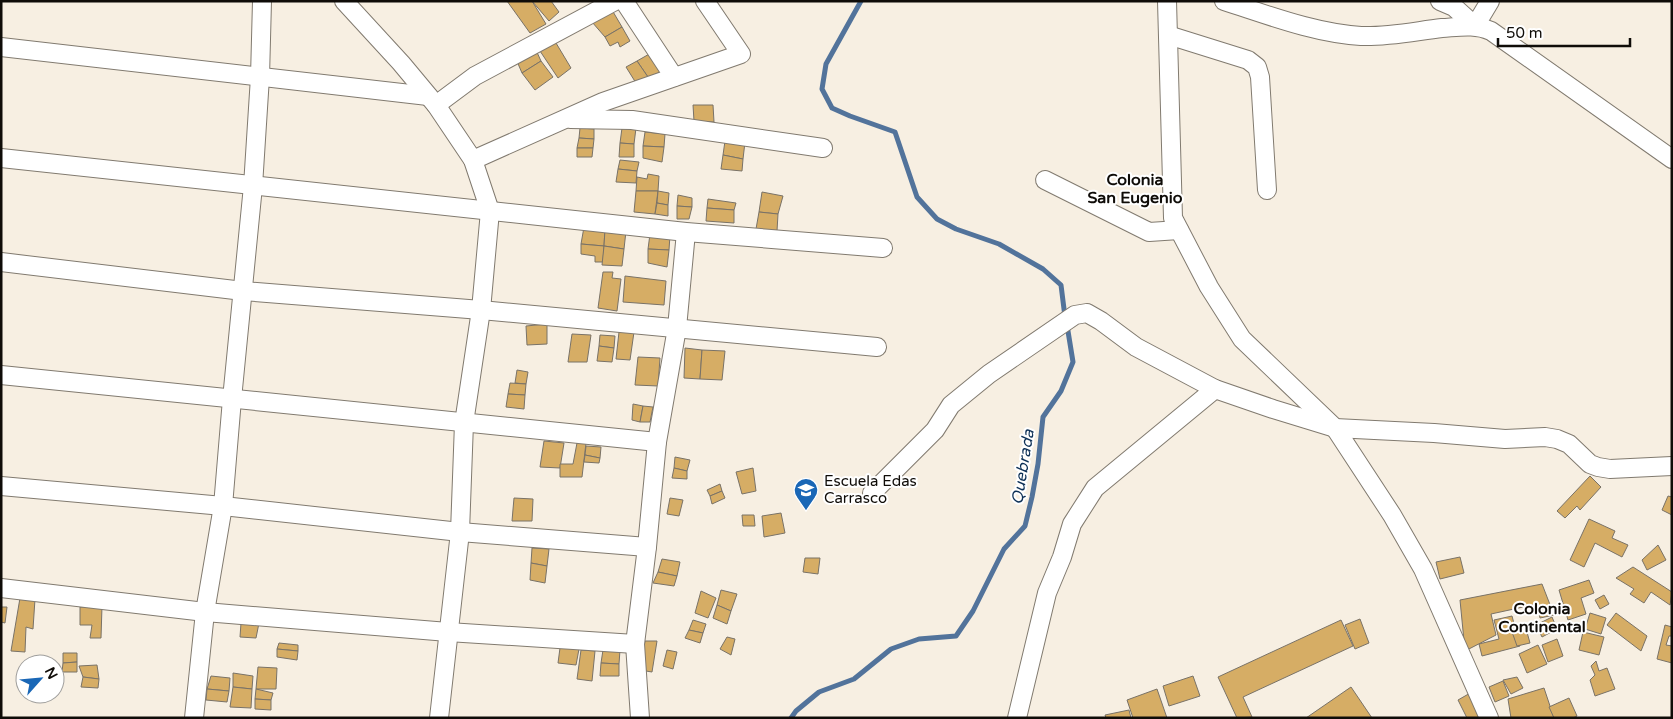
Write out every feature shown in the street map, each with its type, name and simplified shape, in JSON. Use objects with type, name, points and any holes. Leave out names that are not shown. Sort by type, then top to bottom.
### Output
[{"type":"street","points":[[195,718],[205,612],[223,506],[253,186],[260,77],[262,1]]},
{"type":"street","points":[[344,1],[401,63],[432,101],[473,160],[490,211],[481,310],[464,424],[460,532],[439,718]]},
{"type":"street","points":[[1,47],[260,77],[432,101],[615,1]]},
{"type":"street","points":[[624,1],[674,77]]},
{"type":"street","points":[[473,160],[603,102],[741,54],[705,1]]},
{"type":"street","points":[[1167,1],[1173,218],[1209,287],[1242,340],[1335,428],[1392,515],[1423,569],[1489,718]]},
{"type":"street","points":[[1224,1],[1297,24],[1351,35],[1374,35],[1475,26],[1491,31],[1672,159]]},
{"type":"street","points":[[1440,1],[1454,6],[1475,26]]},
{"type":"street","points":[[1475,26],[1490,1]]},
{"type":"street","points":[[1168,36],[1248,60],[1257,67],[1260,77],[1267,190]]},
{"type":"street","points":[[564,119],[632,120],[822,148]]},
{"type":"street","points":[[1,158],[686,232],[882,248]]},
{"type":"street","points":[[1045,180],[1149,232],[1179,230]]},
{"type":"street","points":[[640,718],[636,644],[657,442],[678,328],[686,232]]},
{"type":"street","points":[[1,262],[243,291],[481,310],[877,348]]},
{"type":"street","points":[[872,493],[935,430],[952,405],[989,374],[1075,315],[1087,313],[1101,321],[1136,348],[1214,389],[1335,428],[1505,439],[1551,438],[1569,444],[1590,464],[1598,468],[1672,466]]},
{"type":"street","points":[[1,375],[464,424],[657,442]]},
{"type":"street","points":[[1017,718],[1047,593],[1062,557],[1072,524],[1095,488],[1214,389]]},
{"type":"street","points":[[1,486],[223,506],[460,532],[647,547]]},
{"type":"street","points":[[1,588],[205,612],[448,632],[636,644]]},
{"type":"building","points":[[507,1],[532,1],[546,24],[530,33]]},
{"type":"building","points":[[532,1],[551,1],[559,12],[549,21]]},
{"type":"building","points":[[612,10],[622,27],[605,37],[592,22]]},
{"type":"building","points":[[622,27],[630,41],[620,47],[618,42],[610,46],[605,37]]},
{"type":"building","points":[[553,38],[571,68],[558,78],[538,48]]},
{"type":"building","points":[[535,48],[541,61],[522,73],[516,59]]},
{"type":"building","points":[[651,53],[661,72],[648,77],[637,61]]},
{"type":"building","points":[[541,61],[553,77],[535,90],[522,73]]},
{"type":"building","points":[[637,61],[648,77],[636,83],[626,67]]},
{"type":"building","points":[[693,105],[713,105],[714,122],[694,121]]},
{"type":"building","points":[[580,128],[594,129],[594,139],[579,138]]},
{"type":"building","points":[[622,128],[636,128],[634,144],[620,143]]},
{"type":"building","points":[[645,132],[665,134],[664,147],[643,146]]},
{"type":"building","points":[[579,138],[594,139],[593,148],[577,148]]},
{"type":"building","points":[[725,141],[745,142],[743,159],[723,155]]},
{"type":"building","points":[[620,143],[634,144],[634,157],[619,157]]},
{"type":"building","points":[[643,146],[664,147],[662,162],[643,158]]},
{"type":"building","points":[[577,148],[593,148],[592,157],[577,157]]},
{"type":"building","points":[[723,155],[743,159],[742,171],[721,169]]},
{"type":"building","points":[[620,160],[639,162],[637,171],[618,169]]},
{"type":"building","points":[[618,169],[637,171],[636,183],[616,182]]},
{"type":"building","points":[[648,174],[659,176],[658,191],[636,191],[637,177],[647,179]]},
{"type":"building","points":[[636,191],[658,191],[655,214],[634,212]]},
{"type":"building","points":[[658,191],[669,193],[668,205],[657,203]]},
{"type":"building","points":[[762,192],[783,196],[778,214],[759,212]]},
{"type":"building","points":[[678,195],[692,198],[692,207],[677,206]]},
{"type":"building","points":[[708,199],[736,203],[734,210],[707,208]]},
{"type":"building","points":[[657,203],[668,205],[668,216],[655,214]]},
{"type":"building","points":[[677,206],[692,207],[689,219],[677,219]]},
{"type":"building","points":[[707,208],[734,210],[734,223],[706,221]]},
{"type":"building","points":[[759,212],[778,214],[777,231],[756,229]]},
{"type":"building","points":[[584,227],[605,229],[604,246],[581,244]]},
{"type":"building","points":[[605,229],[626,231],[624,249],[604,246]]},
{"type":"building","points":[[650,234],[670,235],[669,250],[648,249]]},
{"type":"building","points":[[581,244],[604,246],[603,262],[595,262],[595,256],[581,254]]},
{"type":"building","points":[[604,246],[624,249],[622,266],[602,265]]},
{"type":"building","points":[[648,249],[669,250],[667,267],[648,263]]},
{"type":"building","points":[[603,272],[613,272],[612,278],[621,279],[617,311],[598,308]]},
{"type":"building","points":[[625,276],[666,281],[664,305],[623,302]]},
{"type":"building","points":[[547,324],[547,344],[527,345],[526,326]]},
{"type":"building","points":[[619,332],[634,332],[630,360],[616,359]]},
{"type":"building","points":[[572,334],[591,335],[587,362],[568,362]]},
{"type":"building","points":[[600,335],[615,336],[614,348],[599,346]]},
{"type":"building","points":[[599,346],[614,348],[612,362],[597,361]]},
{"type":"building","points":[[685,348],[702,350],[700,379],[684,378]]},
{"type":"building","points":[[702,350],[725,351],[722,380],[700,379]]},
{"type":"building","points":[[638,357],[660,358],[658,386],[635,385]]},
{"type":"building","points":[[517,370],[528,372],[526,384],[515,383]]},
{"type":"building","points":[[510,383],[526,384],[525,395],[508,394]]},
{"type":"building","points":[[508,394],[525,395],[524,409],[506,407]]},
{"type":"building","points":[[633,404],[643,406],[640,422],[632,420]]},
{"type":"building","points":[[643,406],[653,407],[650,422],[640,422]]},
{"type":"building","points":[[544,441],[564,443],[560,468],[540,467]]},
{"type":"building","points":[[577,443],[586,443],[582,477],[560,477],[560,464],[573,464]]},
{"type":"building","points":[[586,446],[601,447],[600,458],[585,455]]},
{"type":"building","points":[[585,455],[600,458],[599,463],[584,462]]},
{"type":"building","points":[[675,457],[690,460],[687,471],[674,468]]},
{"type":"building","points":[[674,468],[687,471],[687,479],[672,478]]},
{"type":"building","points":[[753,468],[756,491],[742,494],[736,472]]},
{"type":"building","points":[[1590,476],[1601,487],[1580,510],[1577,506],[1565,518],[1557,511]]},
{"type":"building","points":[[720,484],[722,491],[710,496],[707,490]]},
{"type":"building","points":[[722,491],[725,498],[712,504],[710,496]]},
{"type":"building","points":[[1668,496],[1672,497],[1672,515],[1662,510]]},
{"type":"building","points":[[514,498],[533,499],[532,521],[512,521]]},
{"type":"building","points":[[670,498],[683,500],[679,516],[667,514]]},
{"type":"building","points":[[781,513],[785,533],[764,537],[762,516]]},
{"type":"building","points":[[742,515],[754,515],[755,526],[743,526]]},
{"type":"building","points":[[1589,519],[1615,531],[1612,538],[1628,545],[1622,557],[1595,543],[1584,567],[1570,560]]},
{"type":"building","points":[[1658,545],[1666,560],[1647,570],[1642,560]]},
{"type":"building","points":[[532,548],[549,549],[547,566],[531,563]]},
{"type":"building","points":[[1460,557],[1464,573],[1440,579],[1436,562]]},
{"type":"building","points":[[805,558],[820,558],[818,574],[803,572]]},
{"type":"building","points":[[662,559],[680,562],[677,576],[658,572]]},
{"type":"building","points":[[531,563],[547,566],[545,583],[530,580]]},
{"type":"building","points":[[1633,567],[1672,592],[1670,605],[1651,592],[1644,603],[1630,594],[1634,589],[1616,578]]},
{"type":"building","points":[[658,572],[677,576],[674,586],[653,583]]},
{"type":"building","points":[[1589,580],[1594,593],[1581,598],[1586,614],[1568,620],[1559,590]]},
{"type":"building","points":[[1542,584],[1554,615],[1540,618],[1537,604],[1491,614],[1496,635],[1465,651],[1460,600]]},
{"type":"building","points":[[721,590],[737,594],[731,611],[717,605]]},
{"type":"building","points":[[701,591],[716,598],[708,618],[695,613]]},
{"type":"building","points":[[1604,595],[1609,604],[1600,609],[1595,600]]},
{"type":"building","points":[[20,598],[35,599],[33,629],[26,627],[25,652],[11,651]]},
{"type":"building","points":[[717,605],[731,611],[727,624],[713,618]]},
{"type":"building","points":[[102,606],[101,638],[90,638],[92,625],[80,625],[80,607]]},
{"type":"building","points":[[1,607],[7,607],[5,623],[1,622]]},
{"type":"building","points":[[1590,613],[1606,618],[1601,634],[1585,629]]},
{"type":"building","points":[[1616,613],[1647,636],[1641,651],[1607,625]]},
{"type":"building","points":[[1512,616],[1520,646],[1482,656],[1479,644],[1499,639],[1494,620]]},
{"type":"building","points":[[1552,617],[1557,629],[1542,637],[1536,625]]},
{"type":"building","points":[[1360,619],[1369,643],[1355,649],[1345,625]]},
{"type":"building","points":[[693,620],[706,624],[703,633],[689,630]]},
{"type":"building","points":[[1341,620],[1353,646],[1243,697],[1252,717],[1237,718],[1218,677]]},
{"type":"building","points":[[241,623],[259,623],[256,638],[240,637]]},
{"type":"building","points":[[1525,625],[1530,643],[1517,646],[1511,629]]},
{"type":"building","points":[[1665,625],[1672,627],[1672,636],[1669,636],[1666,645],[1672,646],[1672,663],[1657,659]]},
{"type":"building","points":[[689,630],[703,633],[700,643],[685,638]]},
{"type":"building","points":[[1583,632],[1604,637],[1599,655],[1579,650]]},
{"type":"building","points":[[727,637],[735,639],[731,655],[720,649]]},
{"type":"building","points":[[1557,639],[1563,656],[1548,662],[1542,645]]},
{"type":"building","points":[[645,641],[657,641],[652,672],[640,670]]},
{"type":"building","points":[[279,643],[298,645],[298,651],[277,649]]},
{"type":"building","points":[[1538,645],[1547,664],[1527,673],[1519,654]]},
{"type":"building","points":[[560,648],[579,649],[576,665],[558,663]]},
{"type":"building","points":[[277,649],[298,651],[297,660],[277,657]]},
{"type":"building","points":[[581,650],[595,651],[592,681],[577,679]]},
{"type":"building","points":[[603,650],[620,650],[619,664],[601,663]]},
{"type":"building","points":[[667,650],[677,652],[673,669],[663,666]]},
{"type":"building","points":[[77,653],[77,662],[65,663],[65,654],[63,654]]},
{"type":"building","points":[[1596,661],[1599,671],[1607,668],[1615,689],[1595,696],[1590,680],[1595,675],[1591,666]]},
{"type":"building","points":[[77,662],[77,672],[65,672],[65,663]]},
{"type":"building","points":[[601,663],[619,664],[619,676],[600,676]]},
{"type":"building","points":[[97,665],[99,679],[83,677],[79,666]]},
{"type":"building","points":[[258,667],[277,668],[276,689],[256,689]]},
{"type":"building","points":[[233,673],[253,676],[252,689],[233,687]]},
{"type":"building","points":[[211,676],[230,678],[229,691],[207,689]]},
{"type":"building","points":[[1193,676],[1200,696],[1169,706],[1163,686]]},
{"type":"building","points":[[83,677],[99,679],[98,688],[81,687]]},
{"type":"building","points":[[1517,677],[1523,688],[1511,694],[1503,680]]},
{"type":"building","points":[[1503,681],[1509,696],[1495,702],[1489,687]]},
{"type":"building","points":[[233,687],[252,689],[251,708],[230,707]]},
{"type":"building","points":[[1351,687],[1372,718],[1306,718]]},
{"type":"building","points":[[1544,688],[1554,718],[1511,718],[1508,699]]},
{"type":"building","points":[[207,689],[229,691],[227,702],[206,700]]},
{"type":"building","points":[[256,689],[273,693],[271,700],[255,699]]},
{"type":"building","points":[[1157,689],[1167,718],[1133,718],[1127,700]]},
{"type":"building","points":[[1472,692],[1484,714],[1476,718],[1467,718],[1458,700]]},
{"type":"building","points":[[1569,698],[1577,716],[1573,718],[1554,718],[1549,707]]},
{"type":"building","points":[[255,699],[271,700],[271,710],[255,709]]},
{"type":"building","points":[[1129,710],[1131,718],[1106,718],[1105,715]]},
{"type":"waterway","name":"Quebrada","points":[[861,1],[826,64],[822,89],[832,108],[895,132],[917,197],[937,219],[956,229],[999,244],[1043,269],[1061,285],[1065,317]]},
{"type":"waterway","name":"Quebrada","points":[[791,718],[796,711],[819,692],[854,679],[891,649],[919,639],[956,636],[973,611],[1004,549],[1025,526],[1038,464],[1043,417],[1061,391],[1073,362],[1067,325]]},
{"type":"place","name":"Escuela Edas Carrasco","points":[[806,511]]},
{"type":"district","name":"Colonia San Eugenio","points":[[1135,189]]},
{"type":"district","name":"Colonia Continental","points":[[1542,618]]}]
